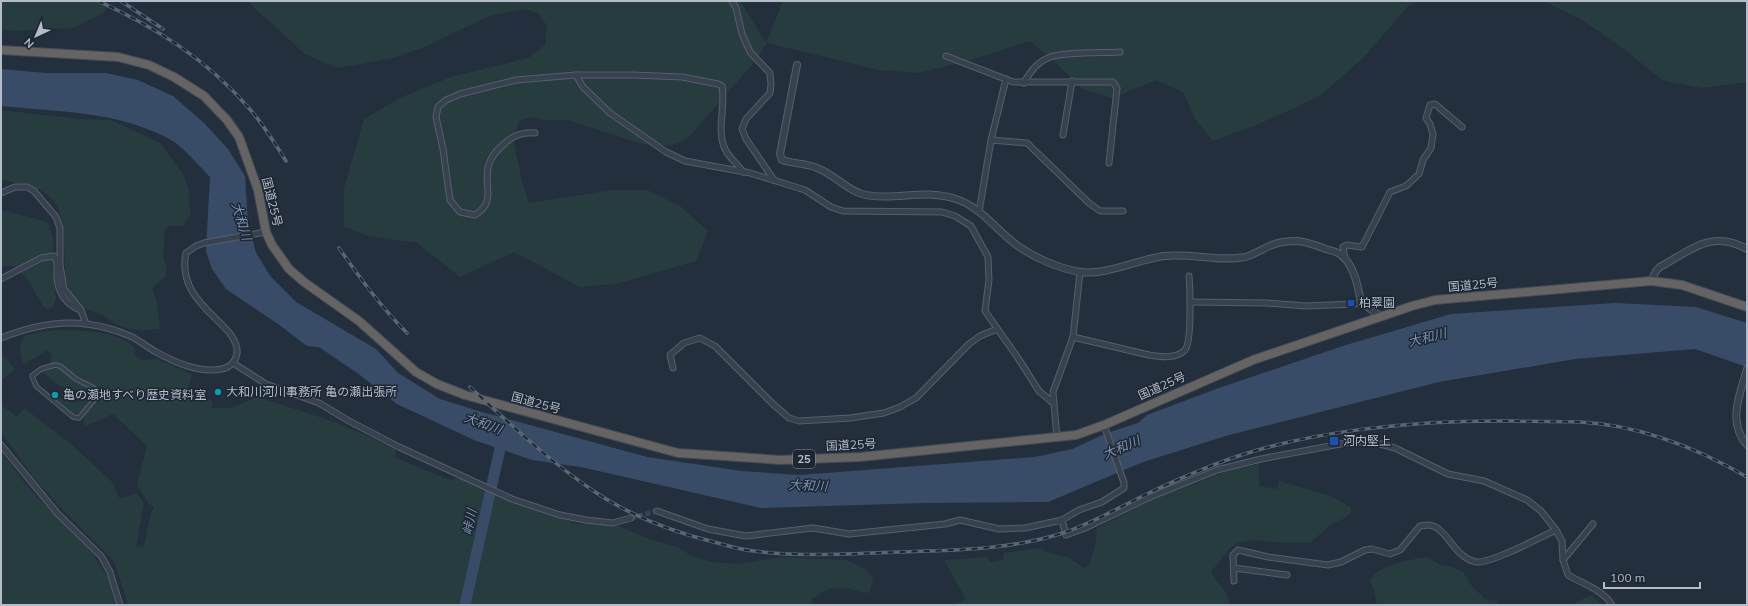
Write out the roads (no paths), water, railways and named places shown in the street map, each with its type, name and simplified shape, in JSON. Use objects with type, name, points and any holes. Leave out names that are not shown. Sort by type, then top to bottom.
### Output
[{"type":"highway","name":"国道25号","points":[[1,50],[118,57],[149,65],[174,78],[204,96],[227,120],[239,137],[258,190],[262,233],[289,270],[359,321],[416,372],[437,384],[472,398],[678,453],[780,460],[860,457],[1076,435],[1104,425],[1253,360],[1435,300],[1651,281],[1682,284],[1747,307]]},
{"type":"street","points":[[732,1],[736,8],[742,34],[750,52],[770,73],[770,93],[746,119],[742,129],[746,139],[774,180]]},
{"type":"street","points":[[1024,83],[1031,70],[1051,56],[1120,52]]},
{"type":"street","points":[[946,56],[1013,82],[1113,82],[1117,88],[1109,163]]},
{"type":"street","points":[[797,65],[780,154],[782,160],[817,167],[828,173],[849,189],[862,194],[881,197],[943,195],[957,199],[979,212],[1018,246],[1042,259],[1080,272],[1114,269],[1148,259],[1166,256],[1245,257],[1260,252],[1275,244],[1284,242],[1300,242],[1315,245],[1340,254],[1349,265],[1356,281],[1361,302],[1381,317]]},
{"type":"street","points":[[535,133],[527,132],[509,139],[492,156],[488,165],[488,198],[486,205],[483,210],[475,215],[460,212],[450,200],[447,189],[443,149],[436,117],[438,107],[446,100],[460,94],[516,80],[576,75],[633,75],[682,77],[707,81],[722,86],[722,138],[728,155],[743,172]]},
{"type":"street","points":[[576,75],[583,87],[610,113],[666,152],[685,161],[743,172],[806,190],[831,207],[843,211],[942,212],[955,216],[971,226],[988,257],[989,280],[985,311],[1040,391],[1052,402]]},
{"type":"street","points":[[979,212],[991,140],[1006,79]]},
{"type":"street","points":[[1063,135],[1072,81]]},
{"type":"street","points":[[1345,260],[1343,247],[1347,245],[1362,247],[1390,192],[1406,186],[1419,174],[1424,160],[1431,148],[1433,134],[1430,124],[1426,118],[1430,105],[1435,104],[1462,127]]},
{"type":"street","points":[[991,140],[1027,144],[1089,203],[1100,211],[1123,211]]},
{"type":"street","points":[[1,193],[15,186],[27,187],[34,190],[56,218],[60,228],[60,265],[64,289],[81,310],[86,324]]},
{"type":"street","points":[[1,338],[21,330],[51,324],[86,324],[115,330],[132,337],[156,352],[187,366],[204,370],[227,368],[233,364],[237,352],[236,343],[229,333],[193,295],[187,283],[184,262],[186,253],[190,249],[204,243],[262,233]]},
{"type":"street","points":[[1651,281],[1656,270],[1660,267],[1706,242],[1717,240],[1727,241],[1747,249]]},
{"type":"street","points":[[1,278],[41,258],[54,256],[57,261],[56,277],[60,291],[72,307],[81,310]]},
{"type":"street","points":[[1057,438],[1052,392],[1073,337],[1080,272]]},
{"type":"street","points":[[1073,337],[1149,355],[1161,357],[1176,355],[1185,349],[1188,343],[1190,302],[1189,276]]},
{"type":"street","points":[[1190,302],[1258,303],[1306,306],[1355,304],[1361,302]]},
{"type":"street","points":[[673,368],[670,355],[684,343],[700,338],[715,346],[744,376],[789,418],[799,421],[850,418],[884,413],[900,408],[916,398],[970,344],[980,336],[998,329]]},
{"type":"street","points":[[233,364],[266,384],[319,404],[399,447],[512,499],[560,515],[586,520],[613,523],[631,518]]},
{"type":"street","points":[[55,365],[60,366],[76,379],[94,388],[96,394],[94,400],[79,418],[72,417],[36,386],[32,376],[41,369],[55,365]]},
{"type":"street","points":[[1747,369],[1737,406],[1737,423],[1740,433],[1747,445]]},
{"type":"street","points":[[657,511],[708,529],[746,536],[813,528],[849,534],[945,524],[960,520],[999,529],[1025,528],[1062,520],[1079,510],[1102,502],[1120,492],[1124,488],[1124,482],[1104,425]]},
{"type":"street","points":[[1062,520],[1066,535],[1085,528],[1150,497],[1217,470],[1261,459],[1351,442],[1373,442],[1395,448],[1448,474],[1484,482],[1512,492],[1527,500],[1541,511],[1556,530],[1562,541],[1564,560],[1568,574],[1591,587],[1612,605]]},
{"type":"street","points":[[1,445],[58,514],[101,556],[110,572],[120,605]]},
{"type":"street","points":[[1564,560],[1593,524]]},
{"type":"street","points":[[1234,581],[1233,555],[1238,550],[1268,557],[1328,565],[1341,562],[1365,550],[1372,549],[1390,554],[1400,550],[1420,526],[1430,525],[1440,531],[1463,557],[1477,562],[1507,553],[1556,530]]},
{"type":"street","points":[[1234,568],[1287,575]]},
{"type":"water","name":"大和川","points":[[1,69],[46,73],[106,73],[138,80],[173,96],[204,123],[228,149],[245,176],[248,223],[256,253],[271,277],[296,302],[376,349],[398,373],[440,399],[647,457],[741,471],[800,475],[1035,457],[1072,449],[1107,433],[1138,423],[1147,415],[1216,389],[1346,345],[1451,314],[1615,303],[1696,307],[1747,323],[1747,367],[1695,349],[1575,359],[1439,382],[1229,435],[1143,462],[1048,502],[923,503],[761,508],[581,467],[532,460],[474,440],[397,404],[360,375],[319,347],[307,346],[278,324],[226,289],[212,269],[206,251],[210,177],[178,144],[153,131],[111,118],[89,114],[1,106]]},
{"type":"waterway","name":"峠川","points":[[465,605],[501,444]]},
{"type":"tunnel","points":[[631,518],[657,511]]},
{"type":"railway","points":[[98,1],[159,33],[197,59],[214,73],[231,89],[258,119],[286,161]]},
{"type":"railway","points":[[121,1],[163,29]]},
{"type":"railway","points":[[339,248],[380,303],[407,333]]},
{"type":"railway","points":[[470,387],[562,468],[595,492],[623,509],[668,528],[699,538],[739,549],[772,553],[826,554],[940,551],[1004,546],[1046,538],[1066,532],[1097,519],[1181,478],[1250,452],[1323,435],[1400,425],[1476,421],[1580,422],[1602,424],[1645,433],[1666,440],[1728,466],[1747,477]]},
{"type":"place","name":"柏翠園","points":[[1351,303]]},
{"type":"place","name":"大和川河川事務所 亀の瀬出張所","points":[[218,392]]},
{"type":"place","name":"亀の瀬地すべり歴史資料室","points":[[55,395]]},
{"type":"place","name":"河内堅上","points":[[1334,441]]}]
